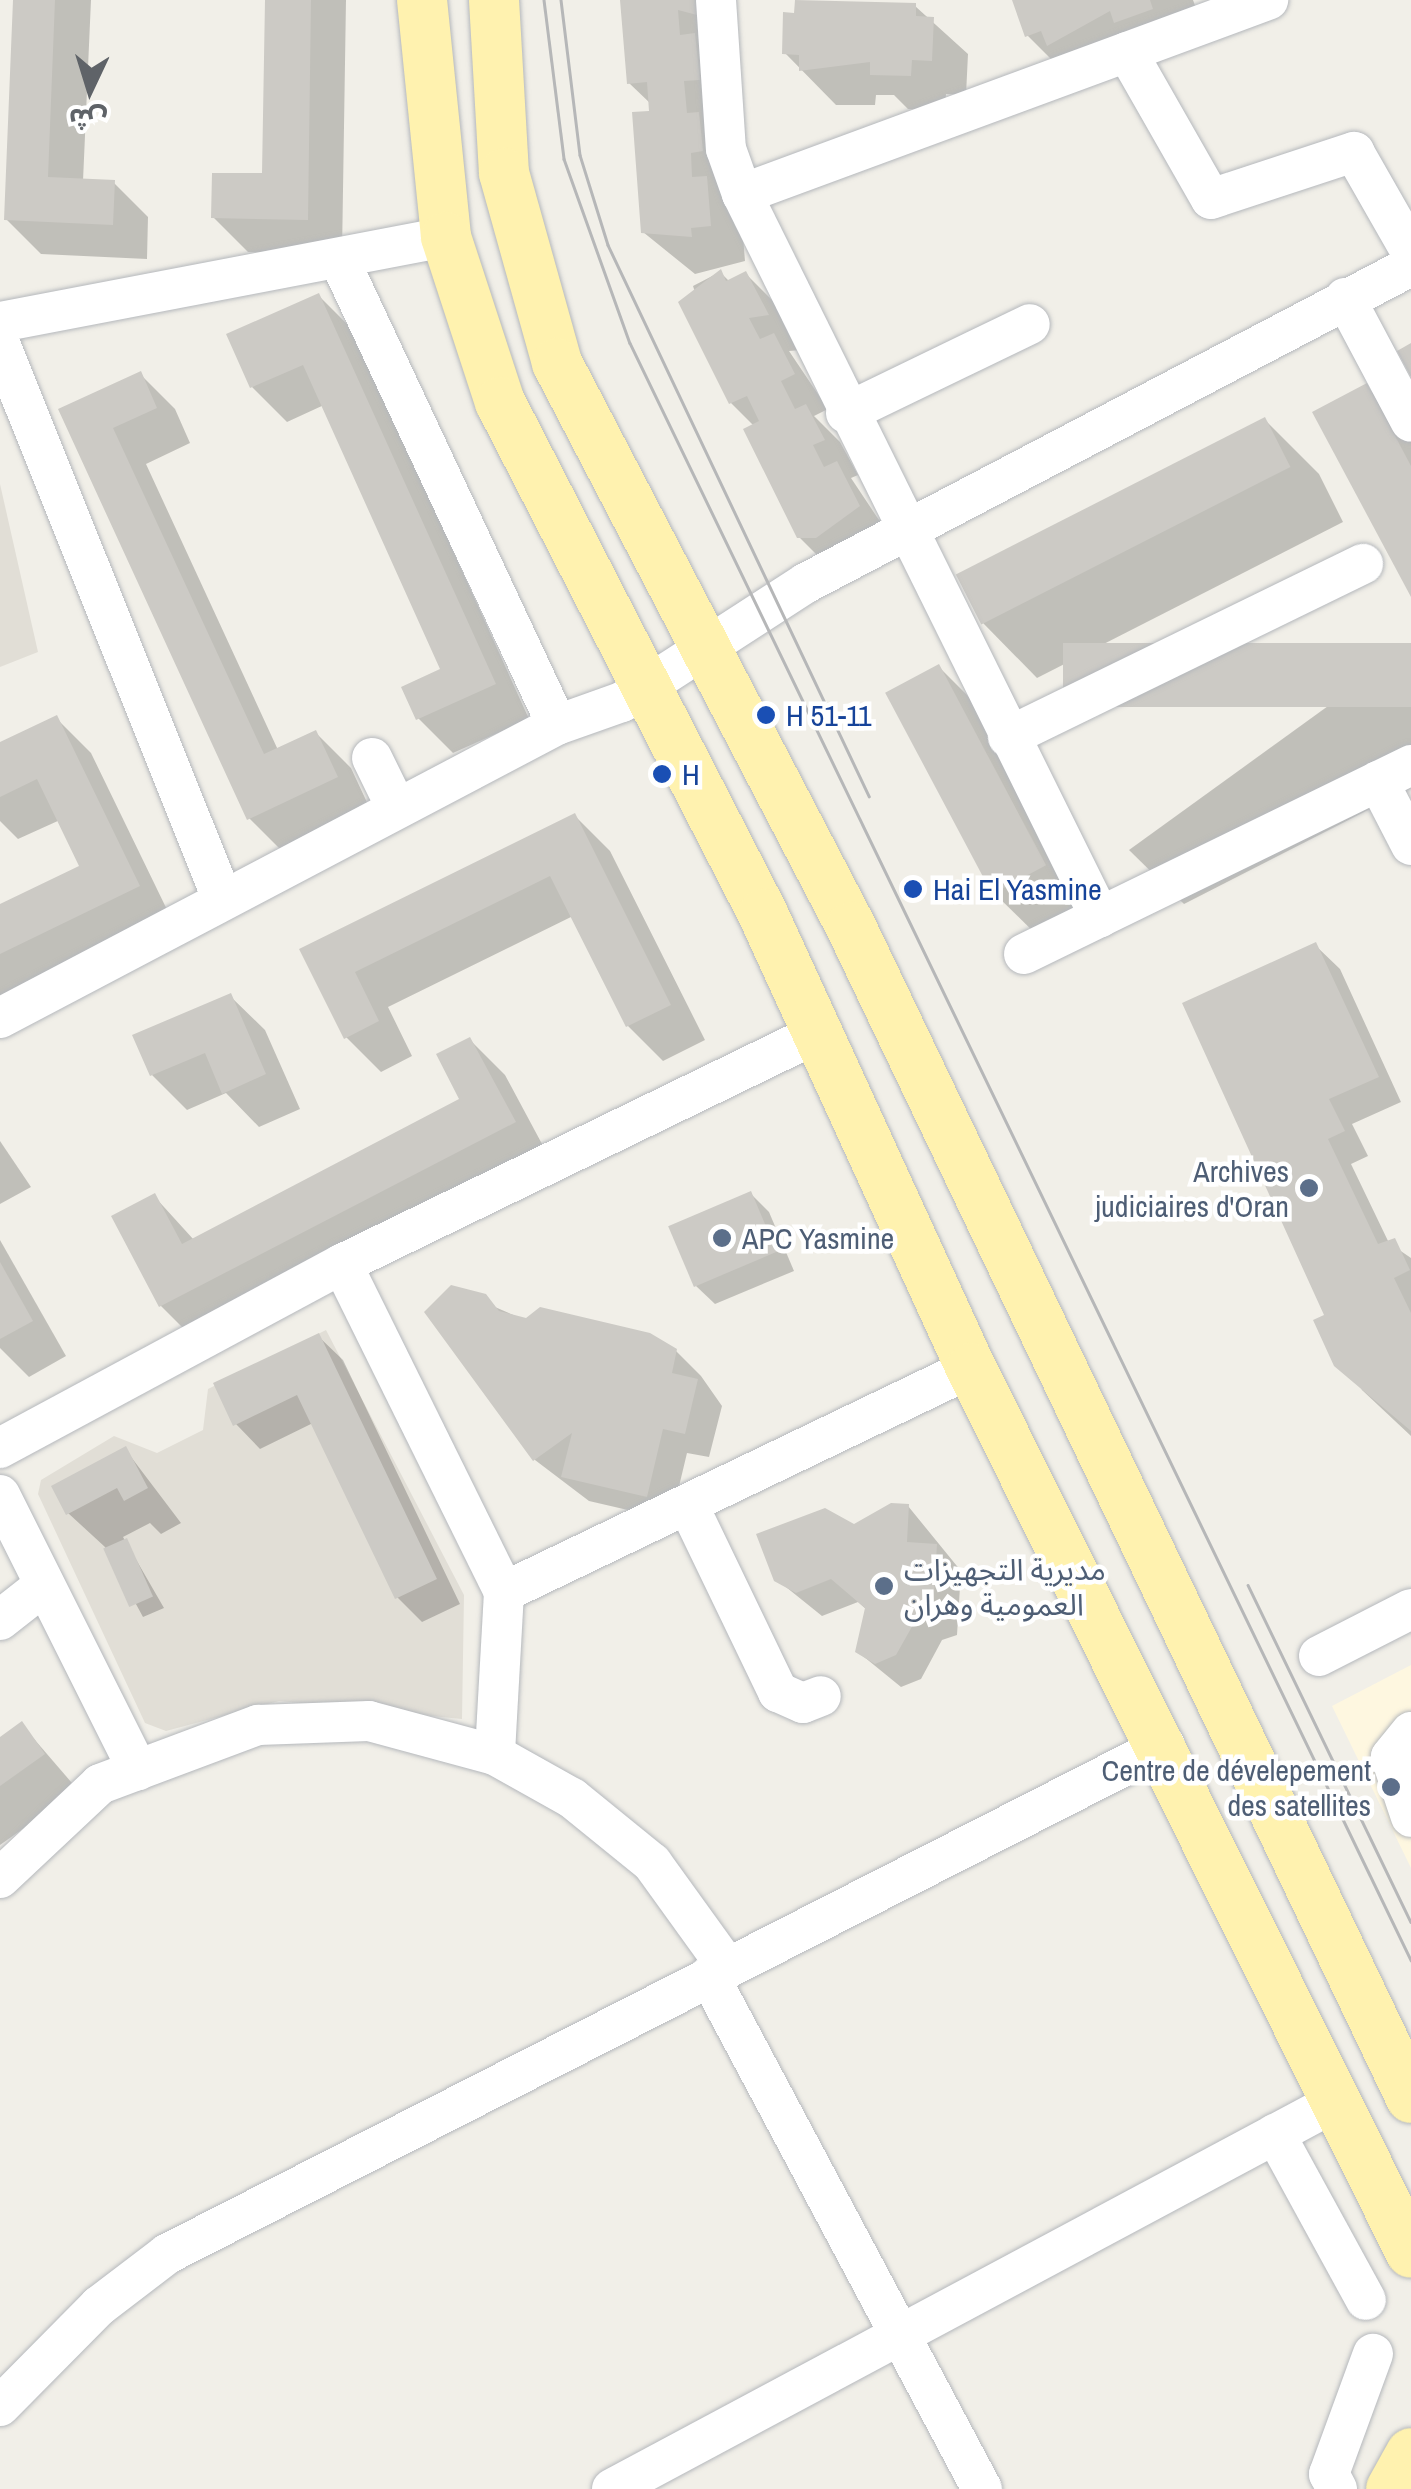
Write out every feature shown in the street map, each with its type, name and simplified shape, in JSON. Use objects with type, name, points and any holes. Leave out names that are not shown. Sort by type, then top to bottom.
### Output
[{"type":"main road","points":[[422,0],[446,236],[500,402],[818,1032],[970,1368],[1164,1745],[1411,2253]]},
{"type":"main road","points":[[494,0],[504,174],[533,297],[556,363],[710,651],[1411,2098]]},
{"type":"main road","points":[[1390,2489],[1411,2453]]},
{"type":"street","points":[[716,0],[726,149],[742,194],[846,413],[1100,917]]},
{"type":"street","points":[[742,194],[1127,52],[1202,11],[1268,0]]},
{"type":"street","points":[[1127,52],[1211,199],[1354,152],[1411,252]]},
{"type":"street","points":[[0,322],[446,236]]},
{"type":"street","points":[[339,259],[557,724]]},
{"type":"street","points":[[0,1018],[557,724],[643,690],[710,651],[777,600],[1411,266]]},
{"type":"street","points":[[1345,298],[1411,422]]},
{"type":"street","points":[[846,413],[1030,324]]},
{"type":"street","points":[[0,344],[222,898]]},
{"type":"street","points":[[1008,737],[1363,564]]},
{"type":"street","points":[[372,758],[396,807]]},
{"type":"street","points":[[1024,954],[1395,773],[1411,845]]},
{"type":"street","points":[[0,1448],[342,1264],[818,1032]]},
{"type":"street","points":[[342,1264],[504,1592],[495,1755]]},
{"type":"street","points":[[504,1592],[970,1368]]},
{"type":"street","points":[[0,1495],[42,1587],[138,1770]]},
{"type":"street","points":[[688,1505],[778,1692],[803,1703],[821,1696]]},
{"type":"street","points":[[0,1620],[42,1587]]},
{"type":"street","points":[[1318,1656],[1411,1608]]},
{"type":"street","points":[[0,1878],[100,1784],[258,1725],[369,1721],[495,1755],[572,1798],[652,1863],[718,1971],[982,2489]]},
{"type":"street","points":[[1411,1732],[1391,1757],[1411,1816]]},
{"type":"street","points":[[0,2406],[99,2306],[167,2254],[1164,1745]]},
{"type":"street","points":[[612,2489],[898,2330],[1339,2100]]},
{"type":"street","points":[[1275,2134],[1366,2300]]},
{"type":"street","points":[[1337,2489],[1330,2474],[1374,2354]]},
{"type":"shaded area","points":[[0,484],[38,652],[0,667]]},
{"type":"shaded area","points":[[326,1330],[464,1595],[462,1719],[279,1701],[166,1731],[145,1723],[38,1494],[41,1480],[114,1436],[157,1453],[203,1430],[208,1389]]},
{"type":"shaded area","name":"Centre de dévelepement des satellites","points":[[1411,1665],[1411,1868],[1332,1706]]},
{"type":"building","points":[[13,0],[55,0],[48,177],[115,180],[113,225],[4,220]]},
{"type":"building","points":[[265,0],[311,0],[308,220],[211,218],[212,173],[262,173]]},
{"type":"building","points":[[620,0],[696,0],[697,15],[678,10],[680,35],[695,33],[700,80],[684,81],[687,113],[699,112],[703,151],[691,153],[692,177],[707,176],[711,226],[691,228],[692,237],[641,233],[632,112],[649,111],[647,82],[627,84]]},
{"type":"building","points":[[795,0],[916,3],[916,16],[934,17],[932,61],[912,60],[911,76],[870,75],[870,62],[799,71],[799,55],[782,54],[783,12],[794,13]]},
{"type":"building","points":[[1012,0],[1150,0],[1153,9],[1114,23],[1110,11],[1047,46],[1041,31],[1025,37]]},
{"type":"building","points":[[721,269],[726,281],[746,271],[769,315],[749,318],[760,339],[774,333],[795,374],[781,381],[795,409],[806,404],[825,440],[813,445],[824,467],[837,461],[860,506],[816,538],[797,538],[743,429],[759,421],[747,396],[729,404],[678,302]]},
{"type":"building","points":[[319,293],[496,684],[416,720],[401,687],[440,669],[303,365],[250,388],[226,334]]},
{"type":"building","points":[[1411,343],[1411,377],[1397,351]]},
{"type":"building","points":[[141,371],[157,408],[113,428],[264,754],[316,730],[338,777],[247,820],[58,409]]},
{"type":"building","points":[[1367,383],[1411,466],[1411,597],[1312,412]]},
{"type":"building","points":[[1265,417],[1290,467],[981,624],[956,575]]},
{"type":"building","points":[[1063,643],[1411,643],[1411,707],[1063,707]]},
{"type":"building","points":[[939,664],[1046,865],[992,894],[885,693]]},
{"type":"building","points":[[57,715],[140,886],[0,954],[0,904],[79,866],[37,779],[0,797],[0,742]]},
{"type":"building","points":[[575,813],[671,1005],[626,1027],[550,876],[355,972],[379,1021],[344,1039],[299,949]]},
{"type":"building","name":"Archives judiciaires d'Oran","points":[[1316,942],[1379,1077],[1329,1099],[1345,1131],[1328,1139],[1378,1244],[1395,1238],[1410,1270],[1394,1278],[1411,1313],[1411,1431],[1334,1366],[1313,1320],[1324,1315],[1182,1003]]},
{"type":"building","points":[[231,993],[266,1074],[222,1094],[205,1053],[150,1076],[132,1035]]},
{"type":"building","points":[[470,1037],[516,1122],[159,1307],[111,1216],[155,1193],[182,1244],[459,1099],[436,1054]]},
{"type":"building","name":"APC Yasmine","points":[[751,1191],[777,1252],[694,1287],[668,1226]]},
{"type":"building","points":[[0,1262],[33,1321],[0,1339]]},
{"type":"building","points":[[451,1285],[486,1294],[499,1311],[526,1318],[540,1307],[650,1333],[677,1349],[672,1373],[698,1379],[685,1434],[663,1429],[647,1497],[561,1477],[572,1433],[533,1461],[424,1312]]},
{"type":"building","points":[[319,1333],[437,1579],[395,1599],[297,1395],[233,1426],[213,1383]]},
{"type":"building","points":[[126,1446],[148,1488],[124,1501],[117,1488],[66,1515],[51,1486]]},
{"type":"building","name":"مديرية التجهيزات العمومية وهران","points":[[891,1503],[909,1504],[907,1542],[937,1544],[933,1610],[918,1616],[896,1655],[875,1664],[855,1652],[865,1608],[831,1579],[796,1593],[774,1581],[756,1534],[825,1508],[854,1524]]},
{"type":"building","points":[[127,1538],[153,1596],[129,1607],[103,1549]]},
{"type":"building","points":[[22,1721],[45,1754],[0,1786],[0,1737]]},
{"type":"tram line","points":[[544,0],[564,159],[630,343],[1411,1960]]},
{"type":"tram line","points":[[561,0],[580,155],[608,245],[869,796]]},
{"type":"tram line","points":[[1248,1585],[1411,1922]]},
{"type":"place","name":"H 51-11","points":[[766,715]]},
{"type":"place","name":"H","points":[[662,774]]},
{"type":"place","name":"Hai El Yasmine","points":[[913,889]]},
{"type":"place","name":"Archives judiciaires d'Oran","points":[[1309,1188]]},
{"type":"place","name":"APC Yasmine","points":[[722,1238]]},
{"type":"place","name":"مديرية التجهيزات العمومية وهران","points":[[884,1586]]},
{"type":"place","name":"Centre de dévelepement des satellites","points":[[1391,1787]]}]
